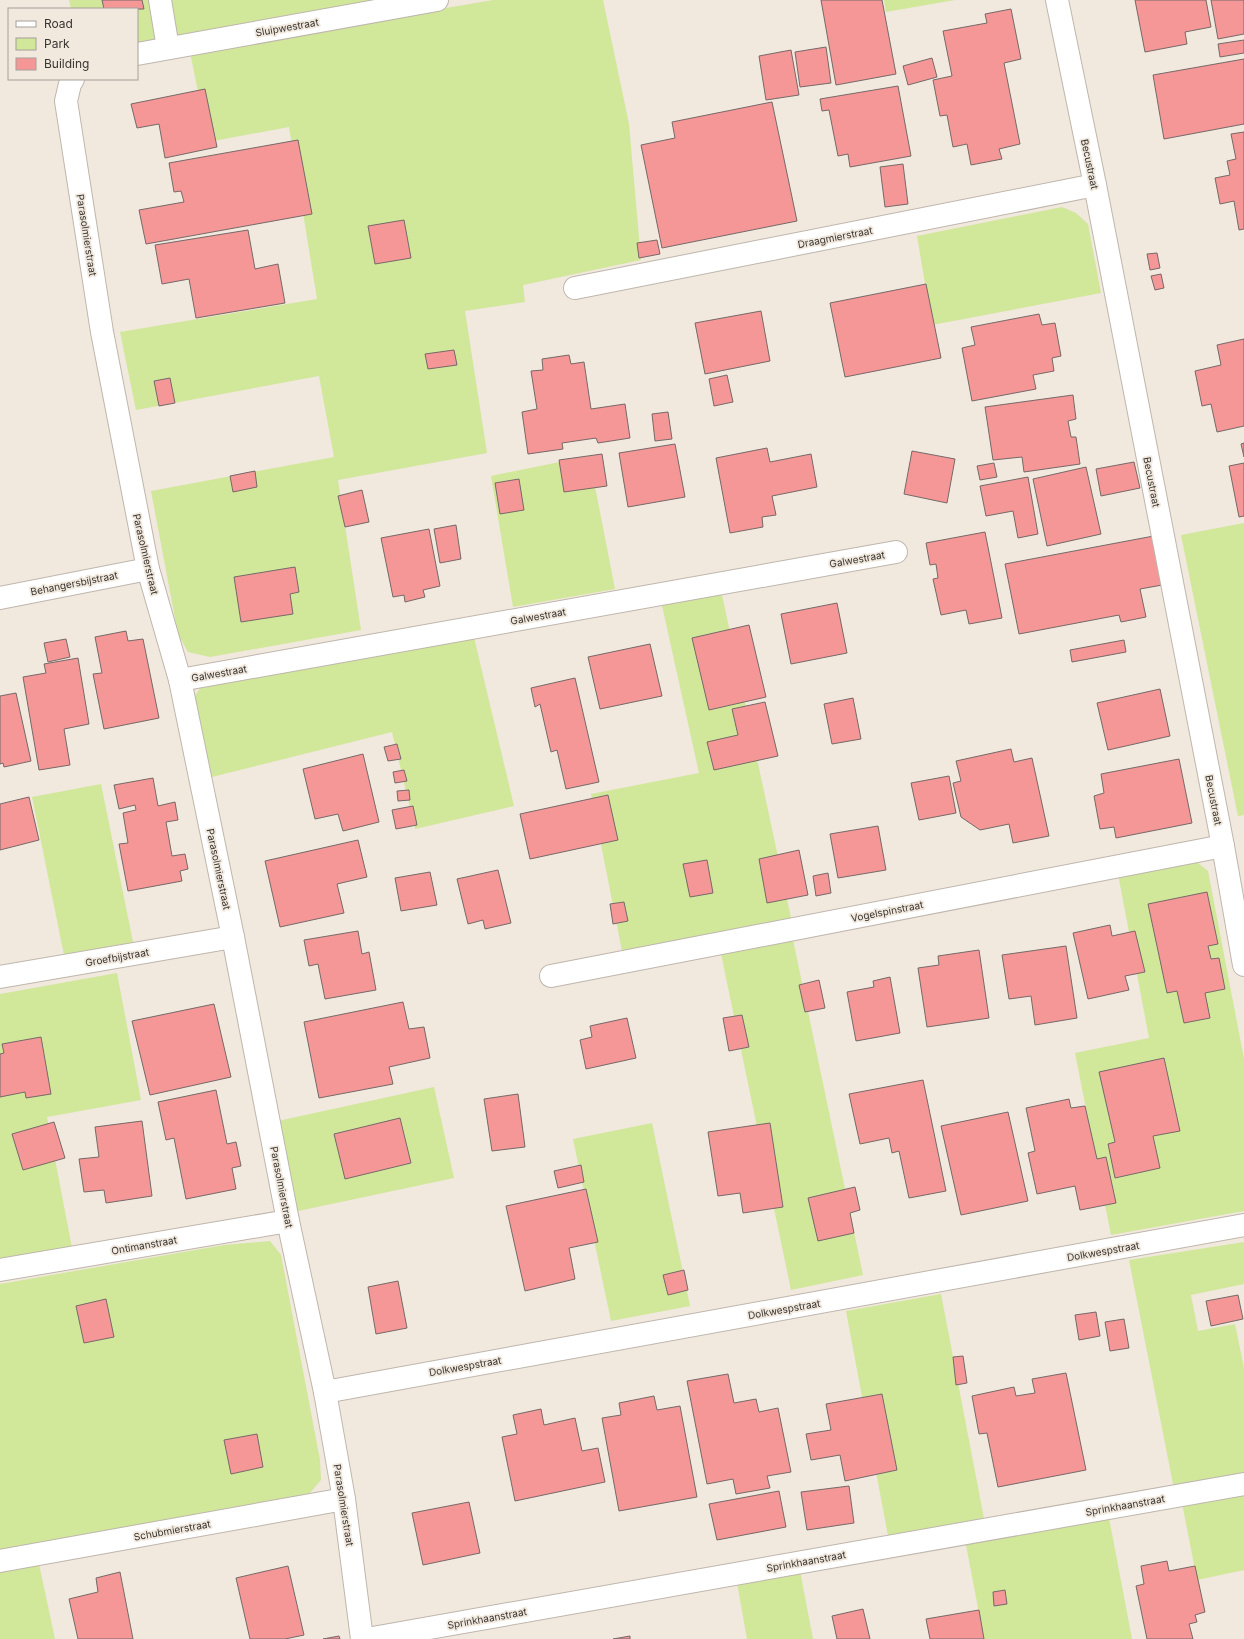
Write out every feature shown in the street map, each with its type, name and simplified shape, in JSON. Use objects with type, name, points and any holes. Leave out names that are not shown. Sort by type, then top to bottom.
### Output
[{"type":"street","points":[[160,0],[168,48]]},
{"type":"street","name":"Sluipwestraat","points":[[138,54],[437,0]]},
{"type":"street","name":"Becustraat","points":[[1057,0],[1095,185],[1223,846],[1244,966]]},
{"type":"street","name":"Parasolmierstraat","points":[[72,80],[66,101],[102,332],[148,569],[180,680],[233,937],[288,1221],[324,1392],[344,1499],[362,1639]]},
{"type":"street","name":"Draagmierstraat","points":[[575,288],[1095,185]]},
{"type":"street","name":"Galwestraat","points":[[180,680],[896,552]]},
{"type":"street","name":"Behangersbijstraat","points":[[0,598],[148,569]]},
{"type":"street","name":"Vogelspinstraat","points":[[551,976],[1223,846]]},
{"type":"street","name":"Groefbijstraat","points":[[0,977],[233,937]]},
{"type":"street","name":"Ontimanstraat","points":[[0,1270],[288,1221]]},
{"type":"street","name":"Dolkwespstraat","points":[[324,1392],[1244,1226]]},
{"type":"street","name":"Sprinkhaanstraat","points":[[367,1639],[1244,1484]]},
{"type":"street","name":"Schubmierstraat","points":[[0,1561],[344,1499]]},
{"type":"green space","points":[[69,0],[376,0],[138,45],[138,8],[71,8]]},
{"type":"green space","points":[[493,0],[603,0],[629,124],[641,260],[523,285],[525,302],[465,311],[487,453],[338,480],[361,630],[210,657],[188,652],[178,634],[151,491],[334,457],[319,376],[136,410],[120,332],[317,299],[289,127],[208,142],[190,52]]},
{"type":"green space","points":[[884,0],[955,0],[886,12]]},
{"type":"green space","points":[[1062,207],[1076,213],[1088,224],[1101,293],[932,325],[917,236]]},
{"type":"green space","points":[[589,456],[615,589],[513,607],[491,476]]},
{"type":"green space","points":[[1244,523],[1244,815],[1238,816],[1181,535]]},
{"type":"green space","points":[[721,590],[791,918],[622,951],[591,794],[699,773],[661,601]]},
{"type":"green space","points":[[473,633],[514,806],[415,829],[392,732],[208,778],[191,702],[202,685]]},
{"type":"green space","points":[[101,784],[134,947],[65,960],[32,797]]},
{"type":"green space","points":[[1185,861],[1198,863],[1208,871],[1244,1059],[1244,1211],[1111,1235],[1075,1053],[1149,1038],[1118,874]]},
{"type":"green space","points":[[792,935],[863,1275],[791,1290],[720,949]]},
{"type":"green space","points":[[117,973],[141,1100],[47,1117],[72,1248],[0,1262],[0,994]]},
{"type":"green space","points":[[434,1087],[454,1178],[284,1214],[264,1124]]},
{"type":"green space","points":[[652,1123],[690,1306],[611,1321],[573,1139]]},
{"type":"green space","points":[[270,1241],[281,1255],[320,1460],[321,1480],[309,1494],[290,1502],[0,1556],[0,1284],[224,1245]]},
{"type":"green space","points":[[1244,1242],[1244,1284],[1191,1295],[1198,1331],[1235,1324],[1244,1368],[1244,1476],[1174,1489],[1129,1260]]},
{"type":"green space","points":[[941,1294],[985,1524],[889,1541],[846,1311]]},
{"type":"green space","points":[[1244,1492],[1244,1570],[1197,1580],[1182,1503]]},
{"type":"green space","points":[[1109,1518],[1132,1639],[984,1639],[966,1545]]},
{"type":"green space","points":[[39,1564],[55,1639],[0,1639],[0,1572]]},
{"type":"green space","points":[[800,1571],[813,1639],[747,1639],[737,1583]]},
{"type":"building","points":[[102,0],[142,0],[144,9],[138,8],[104,8]]},
{"type":"building","points":[[821,0],[882,0],[896,74],[836,85]]},
{"type":"building","points":[[1135,0],[1206,0],[1211,27],[1185,32],[1187,44],[1145,52]]},
{"type":"building","points":[[1211,0],[1244,0],[1244,34],[1218,39]]},
{"type":"building","points":[[1011,9],[1021,59],[1004,63],[1020,144],[999,149],[1002,159],[971,165],[967,144],[953,147],[947,115],[940,116],[933,80],[952,76],[943,31],[987,23],[985,14]]},
{"type":"building","points":[[1244,40],[1244,53],[1220,57],[1218,44]]},
{"type":"building","points":[[826,47],[831,83],[800,87],[795,52]]},
{"type":"building","points":[[791,50],[799,95],[766,100],[759,56]]},
{"type":"building","points":[[932,58],[937,77],[908,85],[903,66]]},
{"type":"building","points":[[1244,59],[1244,124],[1164,139],[1153,75]]},
{"type":"building","points":[[898,86],[911,156],[850,167],[848,154],[838,156],[829,110],[822,111],[820,99]]},
{"type":"building","points":[[205,89],[217,147],[165,158],[159,124],[137,128],[131,104]]},
{"type":"building","points":[[772,102],[797,221],[662,248],[641,145],[675,138],[672,122]]},
{"type":"building","points":[[1244,132],[1244,229],[1239,230],[1234,201],[1220,204],[1215,178],[1230,175],[1227,161],[1236,159],[1231,134]]},
{"type":"building","points":[[298,140],[312,214],[146,244],[139,210],[184,202],[181,191],[174,192],[169,163]]},
{"type":"building","points":[[903,164],[908,204],[885,207],[880,167]]},
{"type":"building","points":[[404,220],[411,258],[375,264],[368,226]]},
{"type":"building","points":[[248,230],[255,269],[278,264],[285,303],[196,318],[189,279],[162,284],[155,245]]},
{"type":"building","points":[[657,240],[660,254],[639,258],[637,243]]},
{"type":"building","points":[[1157,253],[1160,268],[1150,270],[1147,254]]},
{"type":"building","points":[[1161,274],[1164,288],[1155,290],[1151,276]]},
{"type":"building","points":[[926,284],[941,358],[845,377],[830,303]]},
{"type":"building","points":[[761,311],[770,361],[705,374],[695,323]]},
{"type":"building","points":[[1039,314],[1042,325],[1055,323],[1061,356],[1052,358],[1054,371],[1033,375],[1036,389],[972,401],[962,348],[975,345],[971,327]]},
{"type":"building","points":[[1244,339],[1244,426],[1217,432],[1211,404],[1202,406],[1195,371],[1221,365],[1217,345]]},
{"type":"building","points":[[454,350],[457,365],[428,369],[425,354]]},
{"type":"building","points":[[569,355],[571,364],[584,362],[591,409],[625,404],[630,438],[598,443],[596,438],[562,443],[563,449],[528,454],[522,412],[537,409],[531,371],[543,370],[542,359]]},
{"type":"building","points":[[727,375],[733,402],[714,406],[709,379]]},
{"type":"building","points":[[170,378],[175,403],[159,406],[154,381]]},
{"type":"building","points":[[1073,395],[1076,419],[1068,421],[1071,437],[1076,437],[1080,464],[1024,472],[1022,457],[993,460],[985,407]]},
{"type":"building","points":[[668,412],[672,439],[655,441],[652,414]]},
{"type":"building","points":[[1244,443],[1244,457],[1241,444]]},
{"type":"building","points":[[675,444],[685,497],[628,507],[619,453]]},
{"type":"building","points":[[767,448],[770,462],[811,454],[817,487],[772,496],[776,515],[762,517],[763,527],[730,533],[716,458]]},
{"type":"building","points":[[912,451],[955,459],[947,503],[904,494]]},
{"type":"building","points":[[602,454],[607,486],[564,492],[559,460]]},
{"type":"building","points":[[1134,462],[1140,488],[1101,496],[1096,469]]},
{"type":"building","points":[[994,463],[997,477],[980,480],[977,466]]},
{"type":"building","points":[[1244,463],[1244,516],[1239,517],[1229,466]]},
{"type":"building","points":[[1086,467],[1101,534],[1047,546],[1033,479]]},
{"type":"building","points":[[255,471],[257,487],[233,492],[230,476]]},
{"type":"building","points":[[1028,477],[1038,534],[1018,538],[1013,511],[986,516],[980,486]]},
{"type":"building","points":[[519,479],[524,510],[500,514],[495,483]]},
{"type":"building","points":[[362,490],[369,522],[345,527],[338,496]]},
{"type":"building","points":[[456,525],[461,559],[440,563],[434,529]]},
{"type":"building","points":[[429,529],[440,586],[423,590],[425,597],[405,602],[404,595],[393,597],[381,538]]},
{"type":"building","points":[[985,532],[1002,618],[969,624],[966,610],[941,615],[933,579],[938,578],[936,564],[930,565],[926,543]]},
{"type":"building","points":[[1159,535],[1168,584],[1140,589],[1146,617],[1121,622],[1119,615],[1019,634],[1005,564]]},
{"type":"building","points":[[295,567],[299,592],[290,594],[293,614],[241,622],[234,577]]},
{"type":"building","points":[[837,603],[847,653],[791,664],[781,614]]},
{"type":"building","points":[[749,625],[766,697],[709,710],[692,638]]},
{"type":"building","points":[[126,631],[128,641],[143,639],[159,718],[104,729],[93,674],[102,673],[95,637]]},
{"type":"building","points":[[66,639],[70,657],[48,662],[44,643]]},
{"type":"building","points":[[1124,640],[1126,652],[1072,662],[1070,650]]},
{"type":"building","points":[[650,644],[662,696],[600,709],[588,657]]},
{"type":"building","points":[[78,658],[89,724],[64,729],[70,765],[39,770],[23,677],[46,673],[44,664]]},
{"type":"building","points":[[575,678],[599,782],[566,789],[557,750],[551,752],[540,704],[535,707],[531,688]]},
{"type":"building","points":[[1160,689],[1170,736],[1108,750],[1097,703]]},
{"type":"building","points":[[16,693],[31,761],[4,767],[3,763],[0,764],[0,696]]},
{"type":"building","points":[[853,698],[861,739],[832,744],[824,704]]},
{"type":"building","points":[[765,702],[778,756],[714,770],[707,742],[738,735],[732,709]]},
{"type":"building","points":[[397,744],[401,759],[388,761],[384,747]]},
{"type":"building","points":[[1011,749],[1014,762],[1032,758],[1049,836],[1013,843],[1009,824],[980,830],[961,817],[953,783],[961,781],[956,761]]},
{"type":"building","points":[[363,754],[379,822],[343,831],[338,814],[315,819],[303,769]]},
{"type":"building","points":[[1179,759],[1192,823],[1116,838],[1114,827],[1100,829],[1094,796],[1104,793],[1101,774]]},
{"type":"building","points":[[404,770],[407,781],[395,783],[393,772]]},
{"type":"building","points":[[949,776],[956,813],[919,820],[911,783]]},
{"type":"building","points":[[153,778],[158,806],[175,802],[178,820],[166,822],[172,856],[185,854],[188,869],[180,871],[182,881],[128,891],[119,844],[128,843],[123,813],[136,810],[135,805],[119,809],[114,785]]},
{"type":"building","points":[[409,790],[410,800],[398,801],[397,791]]},
{"type":"building","points":[[608,795],[618,840],[530,859],[520,814]]},
{"type":"building","points":[[29,797],[39,840],[0,850],[0,804]]},
{"type":"building","points":[[413,806],[417,825],[396,829],[392,810]]},
{"type":"building","points":[[878,826],[886,870],[838,878],[830,834]]},
{"type":"building","points":[[358,840],[367,877],[337,884],[344,913],[280,927],[265,861]]},
{"type":"building","points":[[799,850],[808,895],[767,903],[759,859]]},
{"type":"building","points":[[707,860],[713,893],[690,897],[683,864]]},
{"type":"building","points":[[498,870],[511,923],[485,929],[483,920],[468,924],[457,879]]},
{"type":"building","points":[[430,872],[437,905],[401,911],[395,878]]},
{"type":"building","points":[[828,873],[831,893],[816,896],[813,876]]},
{"type":"building","points":[[1207,892],[1218,944],[1208,946],[1211,959],[1219,958],[1225,989],[1205,993],[1210,1018],[1184,1023],[1177,991],[1167,993],[1148,904]]},
{"type":"building","points":[[624,902],[628,921],[613,924],[610,904]]},
{"type":"building","points":[[1110,925],[1112,936],[1135,931],[1145,972],[1125,976],[1129,990],[1088,999],[1073,933]]},
{"type":"building","points":[[358,931],[362,954],[369,952],[376,990],[325,999],[318,964],[309,966],[304,940]]},
{"type":"building","points":[[1066,946],[1077,1018],[1035,1025],[1031,996],[1009,999],[1002,955]]},
{"type":"building","points":[[979,950],[989,1018],[927,1027],[918,968],[939,965],[938,956]]},
{"type":"building","points":[[890,977],[900,1033],[856,1041],[847,992],[874,987],[873,981]]},
{"type":"building","points":[[819,980],[825,1008],[805,1012],[799,985]]},
{"type":"building","points":[[403,1002],[409,1029],[424,1027],[430,1058],[389,1067],[393,1084],[319,1098],[304,1022]]},
{"type":"building","points":[[214,1004],[231,1077],[150,1095],[132,1021]]},
{"type":"building","points":[[742,1015],[749,1047],[729,1051],[723,1018]]},
{"type":"building","points":[[627,1018],[636,1058],[586,1069],[580,1040],[592,1037],[590,1026]]},
{"type":"building","points":[[41,1037],[51,1094],[26,1098],[25,1092],[0,1097],[0,1054],[4,1053],[2,1044]]},
{"type":"building","points":[[1164,1058],[1180,1131],[1153,1136],[1160,1168],[1115,1178],[1108,1144],[1115,1142],[1099,1072]]},
{"type":"building","points":[[923,1080],[946,1191],[909,1198],[899,1151],[892,1153],[889,1138],[860,1144],[849,1094]]},
{"type":"building","points":[[216,1090],[227,1144],[236,1142],[241,1166],[232,1168],[236,1189],[186,1199],[174,1138],[166,1140],[158,1102]]},
{"type":"building","points":[[518,1094],[525,1147],[492,1151],[484,1099]]},
{"type":"building","points":[[1069,1099],[1071,1108],[1085,1106],[1097,1159],[1106,1157],[1116,1203],[1080,1210],[1075,1186],[1037,1194],[1028,1153],[1035,1151],[1026,1108]]},
{"type":"building","points":[[1008,1112],[1028,1201],[961,1215],[941,1126]]},
{"type":"building","points":[[400,1118],[411,1163],[345,1179],[334,1134]]},
{"type":"building","points":[[142,1121],[152,1196],[106,1203],[104,1190],[84,1192],[79,1159],[99,1157],[95,1127]]},
{"type":"building","points":[[54,1122],[65,1158],[23,1170],[12,1134]]},
{"type":"building","points":[[770,1123],[783,1207],[743,1213],[740,1193],[718,1196],[708,1132]]},
{"type":"building","points":[[581,1165],[584,1182],[558,1188],[554,1171]]},
{"type":"building","points":[[855,1187],[860,1210],[850,1213],[854,1233],[818,1241],[808,1198]]},
{"type":"building","points":[[586,1189],[598,1242],[569,1248],[575,1279],[525,1291],[506,1206]]},
{"type":"building","points":[[684,1270],[688,1290],[668,1295],[663,1275]]},
{"type":"building","points":[[398,1281],[407,1328],[376,1334],[368,1287]]},
{"type":"building","points":[[1238,1295],[1243,1319],[1211,1326],[1206,1301]]},
{"type":"building","points":[[106,1299],[114,1337],[84,1343],[76,1306]]},
{"type":"building","points":[[1096,1312],[1100,1336],[1079,1340],[1075,1315]]},
{"type":"building","points":[[1124,1319],[1129,1348],[1110,1351],[1105,1322]]},
{"type":"building","points":[[963,1356],[967,1383],[956,1385],[953,1357]]},
{"type":"building","points":[[1066,1373],[1086,1470],[998,1487],[987,1433],[979,1434],[972,1396],[1014,1387],[1016,1396],[1035,1393],[1032,1379]]},
{"type":"building","points":[[728,1374],[734,1403],[756,1399],[759,1412],[778,1408],[791,1472],[767,1476],[770,1488],[736,1494],[733,1479],[707,1484],[687,1381]]},
{"type":"building","points":[[882,1394],[897,1470],[845,1481],[840,1455],[811,1460],[806,1434],[831,1430],[826,1404]]},
{"type":"building","points":[[654,1396],[657,1410],[680,1406],[697,1497],[619,1511],[602,1418],[621,1415],[619,1403]]},
{"type":"building","points":[[541,1409],[544,1425],[575,1418],[582,1451],[598,1448],[605,1482],[515,1501],[502,1437],[517,1434],[513,1415]]},
{"type":"building","points":[[257,1434],[263,1467],[231,1474],[224,1440]]},
{"type":"building","points":[[849,1486],[854,1523],[807,1530],[801,1492]]},
{"type":"building","points":[[779,1491],[786,1527],[717,1540],[709,1504]]},
{"type":"building","points":[[469,1502],[480,1553],[423,1565],[412,1513]]},
{"type":"building","points":[[1167,1561],[1169,1571],[1195,1566],[1205,1612],[1195,1615],[1197,1622],[1189,1624],[1193,1639],[1147,1639],[1136,1586],[1144,1584],[1141,1566]]},
{"type":"building","points":[[288,1566],[304,1635],[285,1639],[250,1639],[236,1578]]},
{"type":"building","points":[[120,1572],[133,1639],[78,1639],[69,1599],[98,1592],[96,1578]]},
{"type":"building","points":[[1005,1590],[1007,1604],[994,1606],[993,1592]]},
{"type":"building","points":[[863,1609],[870,1639],[837,1639],[832,1616]]},
{"type":"building","points":[[979,1610],[984,1639],[930,1639],[926,1619]]},
{"type":"building","points":[[339,1636],[340,1639],[323,1639]]},
{"type":"building","points":[[630,1636],[630,1639],[613,1639]]}]
